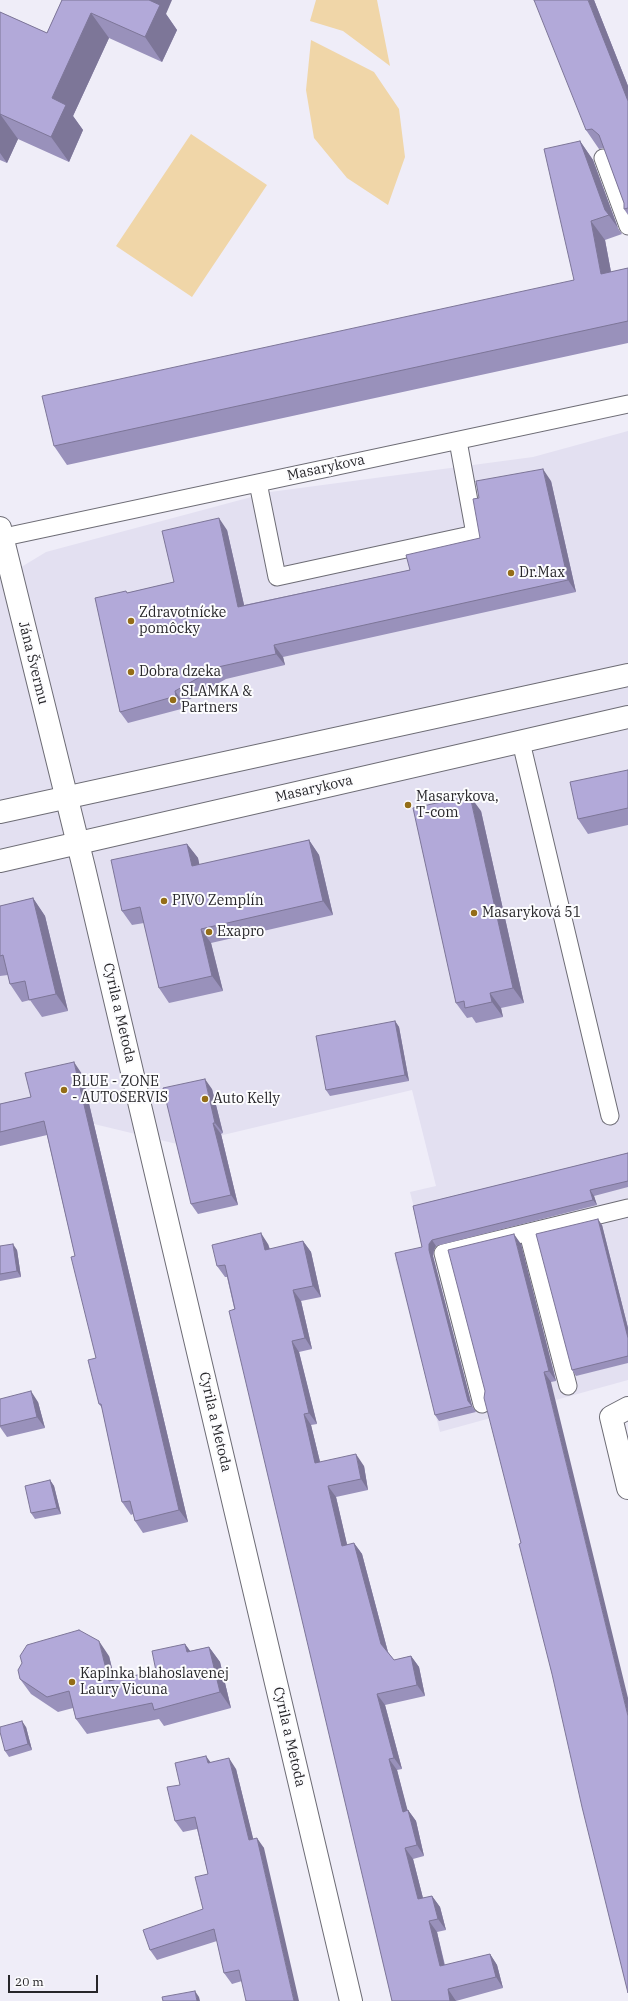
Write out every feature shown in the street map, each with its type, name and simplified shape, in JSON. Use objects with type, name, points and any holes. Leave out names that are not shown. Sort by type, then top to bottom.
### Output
[{"type":"street","name":"Jána Švermu","points":[[1,534],[78,843]]},
{"type":"street","points":[[0,812],[628,675]]},
{"type":"street","name":"Masarykova","points":[[0,861],[628,717]]},
{"type":"street","name":"Cyrila a Metoda","points":[[78,843],[351,2001]]},
{"type":"street","points":[[628,1408],[611,1416],[628,1488]]},
{"type":"lane","points":[[603,158],[628,226]]},
{"type":"lane","name":"Masarykova","points":[[1,534],[258,483],[628,404]]},
{"type":"lane","points":[[258,483],[277,577],[475,534],[458,441]]},
{"type":"lane","points":[[521,742],[610,1116]]},
{"type":"lane","points":[[482,1404],[443,1254],[628,1208]]},
{"type":"lane","points":[[528,1233],[568,1386]]},
{"type":"shaded area","points":[[316,0],[377,0],[390,66],[343,31],[310,21]]},
{"type":"shaded area","points":[[311,40],[374,72],[399,109],[405,157],[388,205],[347,178],[314,138],[306,90]]},
{"type":"shaded area","points":[[191,134],[267,185],[192,297],[116,246]]},
{"type":"shaded area","points":[[628,431],[628,1380],[440,1432],[395,1259],[425,1251],[410,1192],[436,1186],[412,1090],[181,1145],[94,1124],[0,1146],[0,580],[46,552],[270,492],[533,457]]},
{"type":"building","points":[[62,0],[149,0],[160,5],[145,37],[91,13],[52,98],[66,105],[51,137],[0,114],[0,12],[47,33]]},
{"type":"building","points":[[534,0],[588,0],[628,101],[628,208],[624,209],[624,203],[599,135],[592,129],[586,130]]},
{"type":"building","points":[[580,141],[605,210],[609,215],[591,221],[601,274],[628,268],[628,321],[54,446],[42,396],[574,280],[544,149]]},
{"type":"building","points":[[543,469],[568,580],[274,645],[276,654],[218,667],[175,691],[176,696],[120,712],[95,598],[126,591],[127,593],[174,582],[162,531],[219,518],[238,607],[410,570],[406,555],[480,538],[473,499],[479,498],[476,481]]},
{"type":"building","points":[[628,770],[628,808],[578,819],[570,782]]},
{"type":"building","name":"Masaryková 51","points":[[470,796],[513,988],[490,993],[492,1002],[465,1008],[464,1001],[456,1003],[413,808]]},
{"type":"building","name":"Exapro","points":[[309,840],[323,901],[201,929],[212,976],[159,988],[140,907],[122,911],[111,860],[187,844],[192,866]]},
{"type":"building","points":[[33,898],[56,994],[29,1000],[25,981],[10,984],[3,955],[0,956],[0,906]]},
{"type":"building","points":[[395,1021],[405,1075],[326,1090],[316,1036]]},
{"type":"building","points":[[74,1062],[179,1510],[135,1521],[130,1501],[122,1502],[101,1404],[99,1404],[88,1360],[96,1358],[71,1257],[75,1256],[44,1121],[0,1132],[0,1104],[31,1097],[25,1073]]},
{"type":"building","points":[[205,1079],[215,1123],[213,1123],[231,1195],[191,1204],[163,1088]]},
{"type":"building","points":[[628,1153],[628,1181],[590,1190],[593,1200],[432,1240],[429,1244],[429,1250],[468,1401],[472,1406],[435,1415],[395,1253],[422,1247],[413,1206]]},
{"type":"building","points":[[598,1219],[628,1338],[628,1356],[572,1370],[536,1234]]},
{"type":"building","points":[[261,1233],[265,1250],[303,1241],[313,1286],[293,1290],[305,1338],[292,1341],[309,1413],[304,1414],[315,1463],[356,1454],[361,1479],[328,1486],[342,1546],[354,1543],[381,1644],[394,1660],[411,1656],[417,1685],[377,1694],[394,1758],[389,1759],[403,1812],[408,1810],[417,1845],[405,1848],[418,1899],[432,1896],[438,1919],[429,1921],[440,1966],[490,1954],[496,1977],[448,1989],[450,2001],[392,2001],[229,1311],[235,1309],[225,1265],[217,1266],[212,1245]]},
{"type":"building","points":[[514,1234],[549,1371],[544,1372],[628,1716],[628,1993],[582,1807],[552,1674],[519,1544],[521,1543],[484,1398],[485,1391],[448,1250]]},
{"type":"building","points":[[13,1244],[17,1271],[0,1274],[0,1246]]},
{"type":"building","points":[[31,1391],[37,1417],[0,1426],[0,1399]]},
{"type":"building","points":[[50,1480],[57,1508],[31,1513],[25,1486]]},
{"type":"building","points":[[79,1630],[99,1641],[109,1681],[156,1671],[152,1651],[185,1644],[187,1652],[209,1647],[220,1692],[154,1710],[152,1703],[76,1719],[69,1691],[47,1697],[20,1679],[18,1670],[22,1663],[20,1656],[27,1645]]},
{"type":"building","points":[[22,1721],[28,1744],[5,1751],[0,1727]]},
{"type":"building","points":[[206,1756],[208,1763],[229,1758],[249,1840],[257,1838],[294,2001],[246,2001],[239,1970],[224,1973],[214,1929],[150,1950],[143,1930],[203,1909],[195,1877],[208,1874],[195,1817],[175,1821],[167,1787],[180,1785],[175,1763]]},
{"type":"building","points":[[195,1991],[197,2001],[163,2001],[162,1997]]},
{"type":"place","name":"Dr.Max","points":[[511,573]]},
{"type":"place","name":"Zdravotnícke pomôcky","points":[[131,621]]},
{"type":"place","name":"Dobra dzeka","points":[[131,672]]},
{"type":"place","name":"SLAMKA & Partners","points":[[173,700]]},
{"type":"place","name":"Masarykova, T-com","points":[[408,805]]},
{"type":"place","name":"PIVO Zemplín","points":[[164,901]]},
{"type":"place","name":"Masaryková 51","points":[[474,913]]},
{"type":"place","name":"Exapro","points":[[209,932]]},
{"type":"place","name":"BLUE - ZONE - AUTOSERVIS","points":[[64,1090]]},
{"type":"place","name":"Auto Kelly","points":[[205,1099]]},
{"type":"place","name":"Kaplnka blahoslavenej Laury Vicuna","points":[[72,1682]]}]
